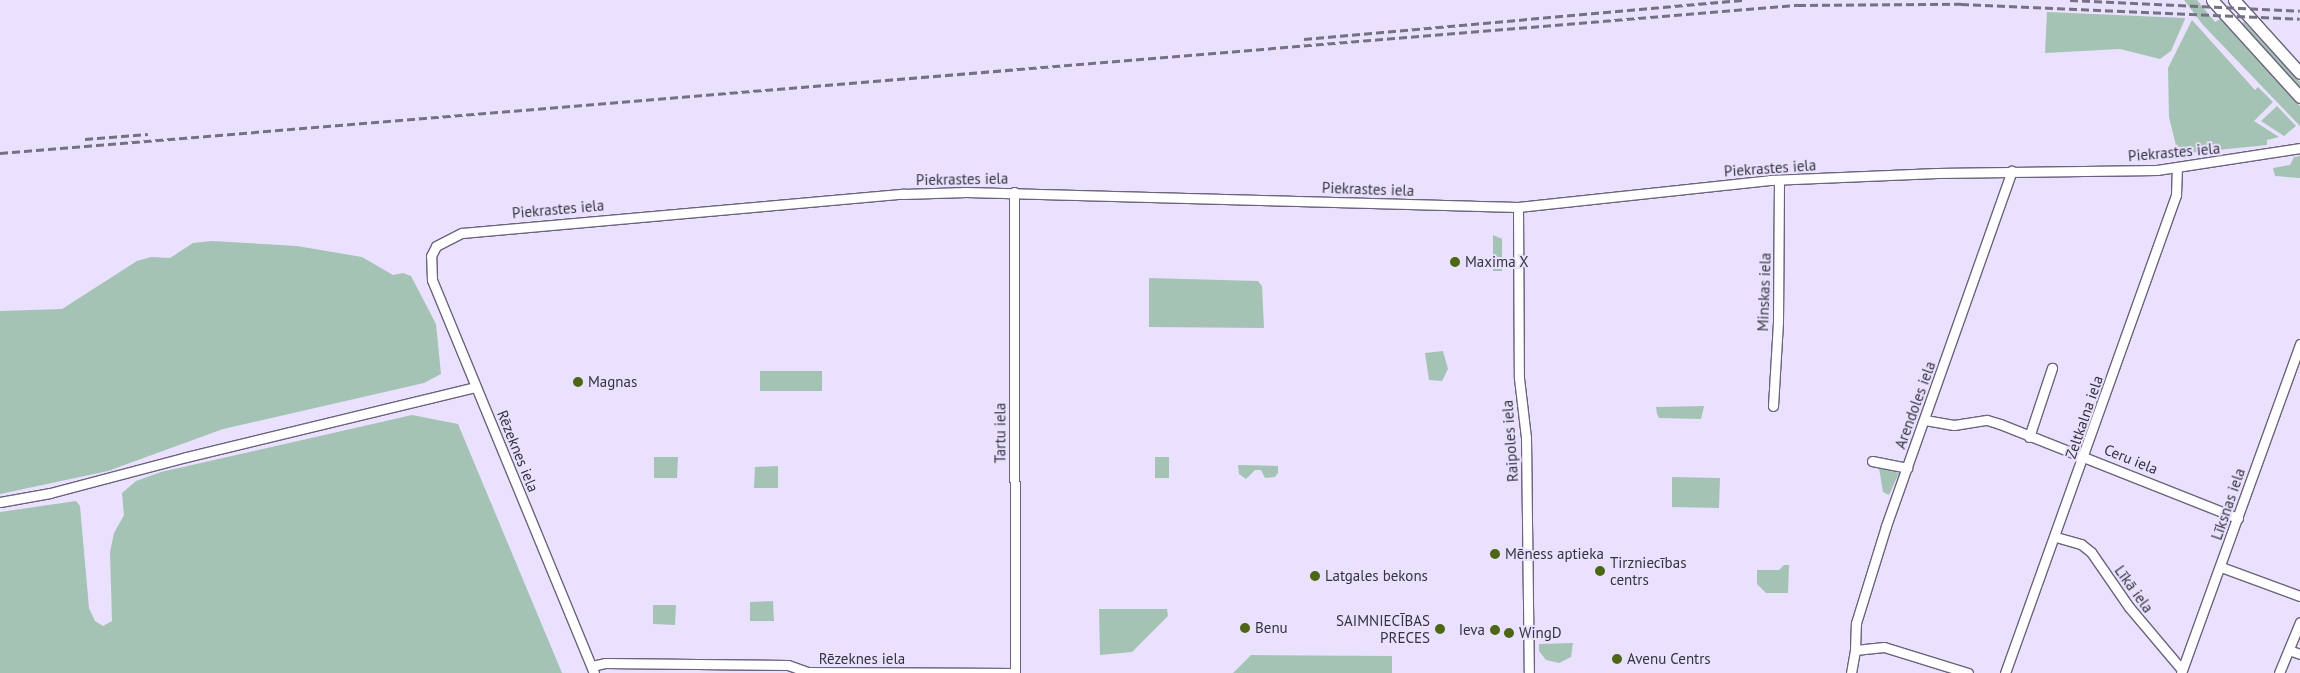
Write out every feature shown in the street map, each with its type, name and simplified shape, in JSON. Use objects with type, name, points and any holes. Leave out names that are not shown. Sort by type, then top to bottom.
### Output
[{"type":"street","points":[[2212,0],[2300,97]]},
{"type":"street","points":[[2234,0],[2300,73]]},
{"type":"street","name":"Piekrastes iela","points":[[436,246],[462,233],[481,230],[915,193],[1014,192],[1518,208],[1779,180],[2012,171],[2177,168],[2300,148]]},
{"type":"street","name":"Zeltkalna iela","points":[[2005,673],[2056,537],[2176,195],[2177,168]]},
{"type":"street","name":"Arendoles iela","points":[[1850,673],[1855,650],[1856,623],[1907,468],[2012,171]]},
{"type":"street","name":"Minskas iela","points":[[1773,406],[1778,322],[1779,180]]},
{"type":"street","name":"Tartu iela","points":[[1014,192],[1014,673]]},
{"type":"street","name":"Raipoles iela","points":[[1518,208],[1519,378],[1526,438],[1529,673]]},
{"type":"street","name":"Rēzeknes iela","points":[[436,246],[431,256],[432,280],[593,670],[605,663],[788,665],[807,672],[1014,673]]},
{"type":"street","name":"Līksnas iela","points":[[2182,672],[2300,344]]},
{"type":"street","points":[[2029,437],[2052,368]]},
{"type":"street","points":[[0,502],[50,493],[186,457],[476,388]]},
{"type":"street","name":"Ceru iela","points":[[1924,420],[1954,425],[1987,420],[2029,437],[2085,455],[2238,518]]},
{"type":"street","points":[[1872,461],[1907,468]]},
{"type":"street","name":"Līkā iela","points":[[2056,537],[2081,544],[2091,552],[2128,607],[2182,672]]},
{"type":"street","points":[[2221,567],[2300,596]]},
{"type":"street","points":[[2279,673],[2300,622]]},
{"type":"street","points":[[1855,650],[1884,647],[1900,649],[1968,673]]},
{"type":"street","points":[[2289,650],[2300,654]]},
{"type":"green space","points":[[2184,0],[2197,0],[2215,22],[2220,19],[2300,106],[2300,126],[2203,25]]},
{"type":"green space","points":[[2047,12],[2185,19],[2171,51],[2160,59],[2120,49],[2045,53]]},
{"type":"green space","points":[[2192,20],[2255,90],[2258,87],[2273,102],[2254,121],[2279,137],[2267,140],[2267,145],[2178,154],[2169,117],[2168,68]]},
{"type":"green space","points":[[2244,22],[2300,82],[2300,87],[2241,24]]},
{"type":"green space","points":[[2277,106],[2296,126],[2284,136],[2261,121]]},
{"type":"green space","points":[[2300,156],[2300,178],[2275,176],[2273,168],[2290,165],[2294,157]]},
{"type":"green space","points":[[1493,235],[1502,239],[1502,271],[1493,271]]},
{"type":"green space","points":[[212,241],[297,246],[362,257],[393,275],[403,273],[411,276],[436,324],[441,374],[424,383],[223,429],[108,471],[0,494],[0,311],[62,309],[137,261],[151,257],[170,258],[193,243]]},
{"type":"green space","points":[[1149,278],[1258,281],[1262,286],[1264,328],[1149,327]]},
{"type":"green space","points":[[1443,351],[1448,369],[1442,381],[1429,380],[1425,353]]},
{"type":"green space","points":[[760,371],[822,371],[822,391],[760,391]]},
{"type":"green space","points":[[1704,406],[1701,419],[1659,418],[1656,407]]},
{"type":"green space","points":[[412,415],[458,424],[562,673],[0,673],[0,512],[76,501],[80,506],[89,608],[95,621],[103,626],[112,621],[110,552],[114,533],[124,515],[122,493],[136,481],[161,472]]},
{"type":"green space","points":[[654,457],[678,457],[677,478],[654,478]]},
{"type":"green space","points":[[1155,457],[1169,457],[1169,478],[1155,478]]},
{"type":"green space","points":[[1238,465],[1278,466],[1278,473],[1275,477],[1265,478],[1261,470],[1255,470],[1246,479],[1239,474]]},
{"type":"green space","points":[[778,466],[778,488],[754,488],[755,467]]},
{"type":"green space","points":[[1879,468],[1899,473],[1889,495],[1883,492]]},
{"type":"green space","points":[[1672,477],[1720,478],[1719,508],[1672,507]]},
{"type":"green space","points":[[1784,565],[1789,565],[1788,593],[1766,593],[1757,584],[1757,570],[1779,570]]},
{"type":"green space","points":[[773,601],[774,621],[750,621],[750,602]]},
{"type":"green space","points":[[653,605],[676,605],[675,625],[653,624]]},
{"type":"green space","points":[[1099,609],[1167,609],[1168,616],[1132,652],[1100,655]]},
{"type":"green space","points":[[1573,643],[1571,657],[1559,663],[1546,660],[1539,651],[1539,644]]},
{"type":"green space","points":[[1251,655],[1392,656],[1392,673],[1233,673]]},
{"type":"railway","points":[[1304,39],[1742,0]]},
{"type":"railway","points":[[2070,0],[2300,11]]},
{"type":"railway","points":[[0,153],[1798,5],[1961,4],[2300,19]]},
{"type":"railway","points":[[85,139],[148,134]]},
{"type":"place","name":"Maxima X","points":[[1455,262]]},
{"type":"place","name":"Magnas","points":[[578,382]]},
{"type":"place","name":"Mēness aptieka","points":[[1495,554]]},
{"type":"place","name":"Tirzniecības centrs","points":[[1600,571]]},
{"type":"place","name":"Latgales bekons","points":[[1315,576]]},
{"type":"place","name":"Benu","points":[[1245,628]]},
{"type":"place","name":"SAIMNIECĪBAS PRECES","points":[[1440,629]]},
{"type":"place","name":"Ieva","points":[[1495,630]]},
{"type":"place","name":"WingD","points":[[1509,633]]},
{"type":"place","name":"Avenu Centrs","points":[[1617,659]]}]
